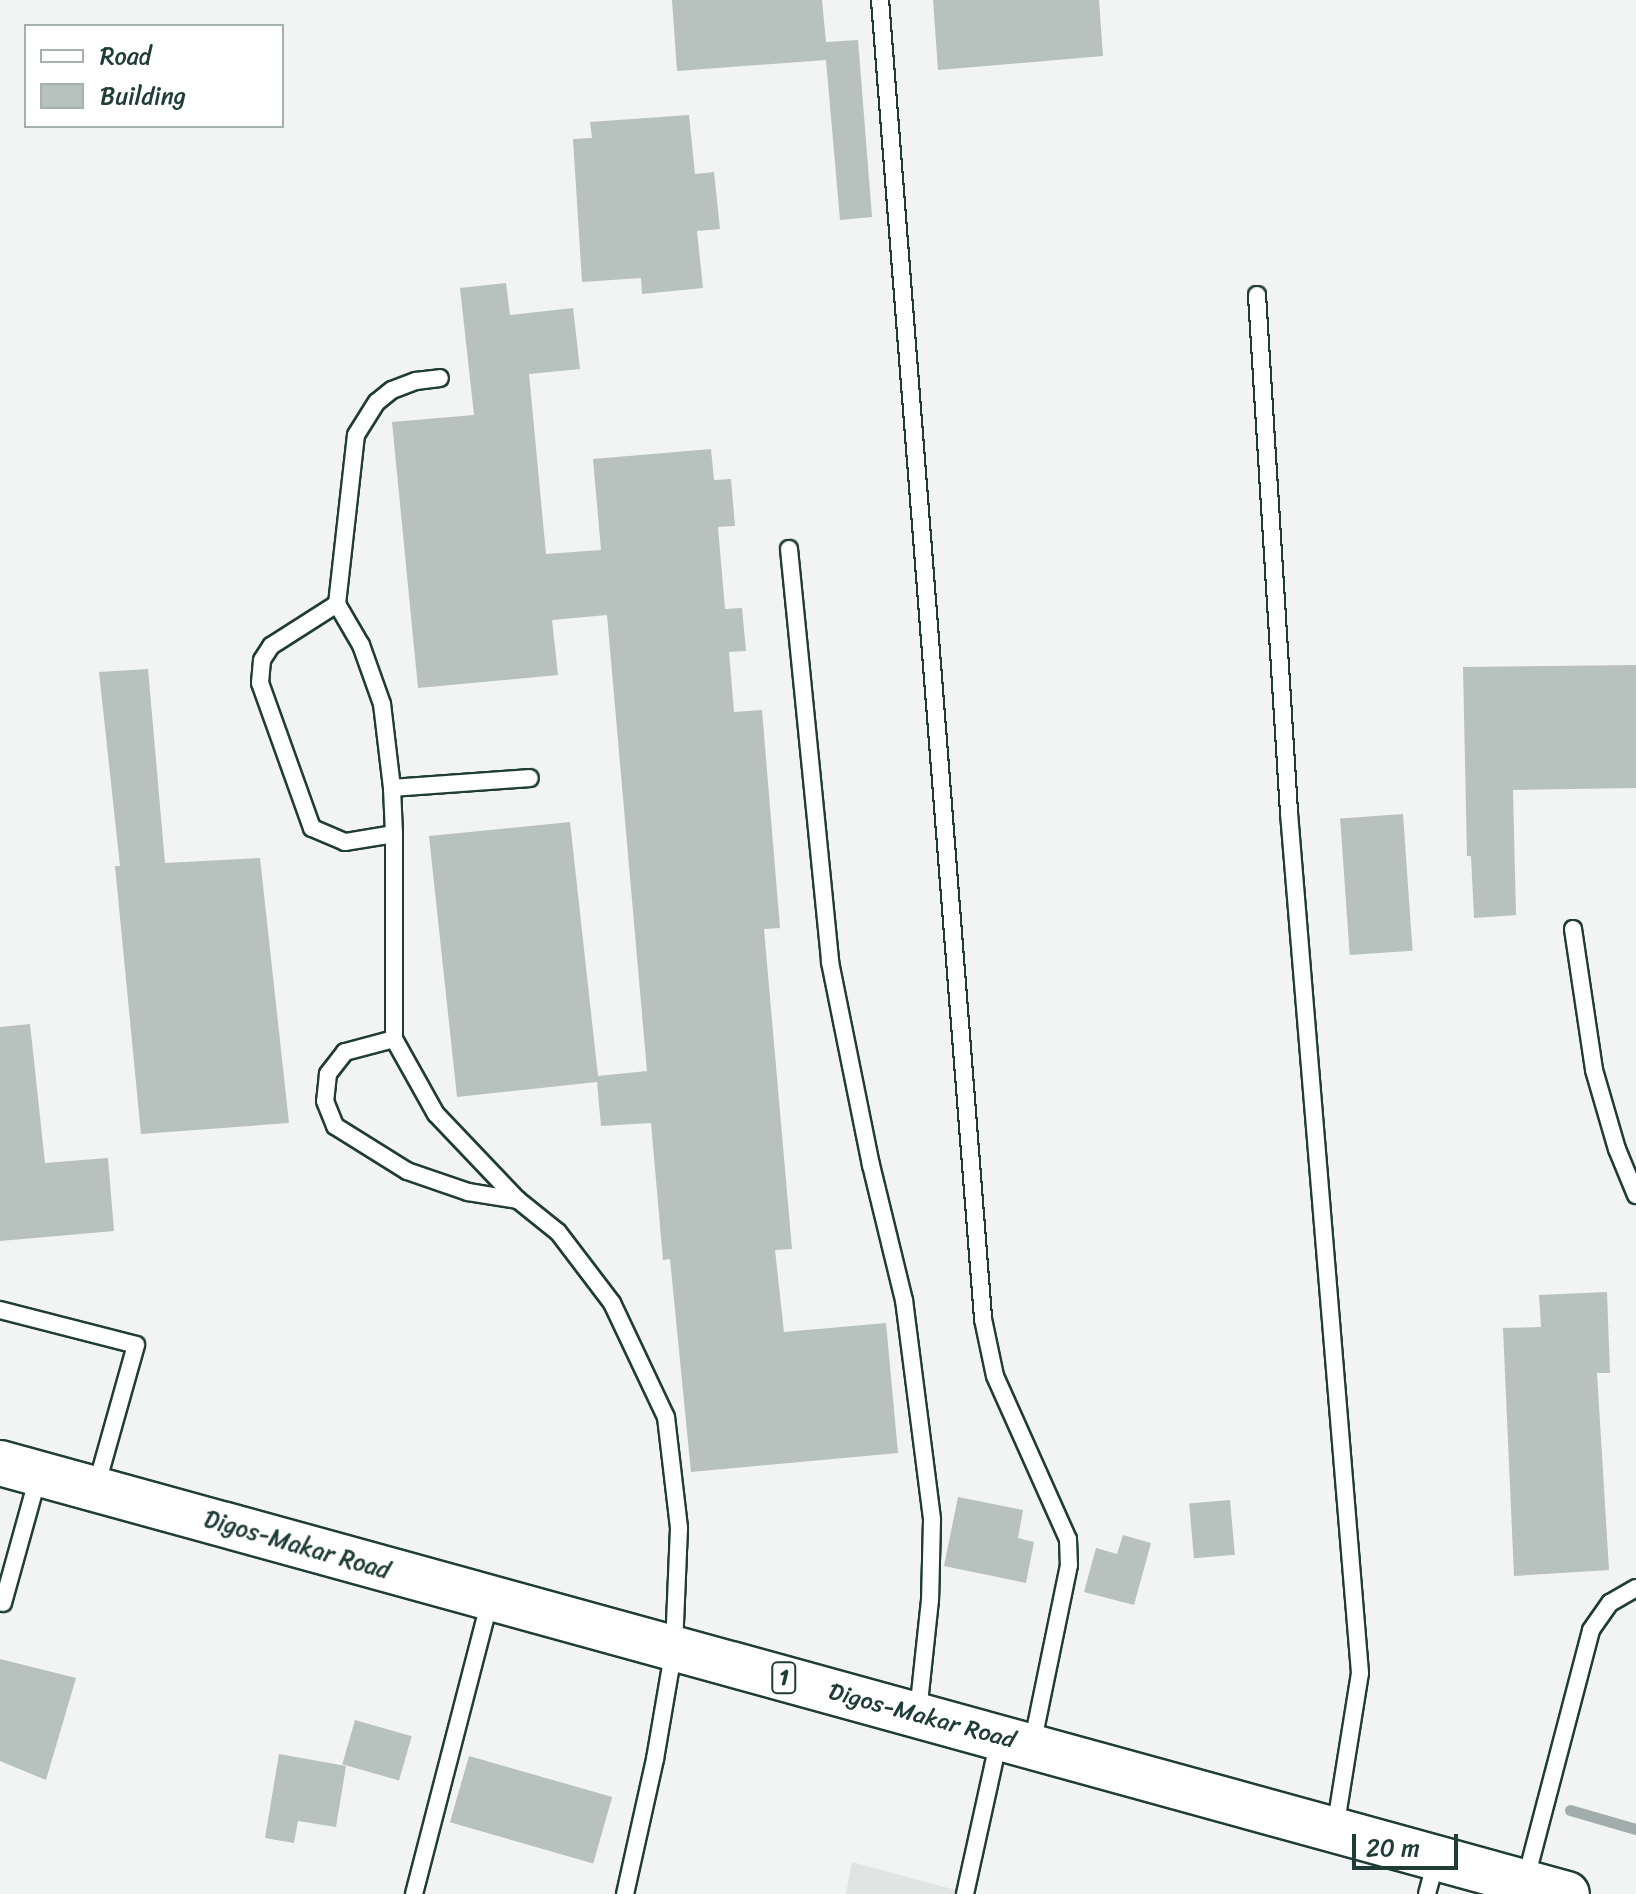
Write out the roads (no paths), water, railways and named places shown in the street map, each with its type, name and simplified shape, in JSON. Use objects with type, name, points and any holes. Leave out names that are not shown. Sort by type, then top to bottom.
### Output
[{"type":"main road","name":"Digos-Makar Road","points":[[20,1468],[1335,1830],[1432,1876],[1567,1894]]},
{"type":"lane","points":[[880,0],[983,1319],[995,1376],[1068,1539],[1069,1565],[1016,1742],[965,1894]]},
{"type":"lane","points":[[1257,295],[1289,813],[1360,1673],[1335,1830]]},
{"type":"lane","points":[[440,378],[416,381],[392,390],[377,402],[356,435],[337,604],[361,645],[382,704],[394,834],[394,1039],[436,1114],[518,1200],[558,1232],[612,1303],[666,1417],[679,1528],[674,1648],[655,1759],[625,1894]]},
{"type":"lane","points":[[789,549],[830,962],[871,1165],[904,1300],[932,1520],[930,1600],[918,1715]]},
{"type":"lane","points":[[337,604],[271,646],[262,660],[260,683],[312,828],[345,842],[394,834]]},
{"type":"lane","points":[[392,788],[530,778]]},
{"type":"lane","points":[[1573,929],[1594,1070],[1617,1149],[1636,1195]]},
{"type":"lane","points":[[394,1039],[345,1052],[328,1074],[325,1101],[335,1126],[407,1171],[468,1192],[518,1200]]},
{"type":"lane","points":[[0,1310],[136,1345],[96,1489]]},
{"type":"lane","points":[[3,1603],[20,1468]]},
{"type":"lane","points":[[1522,1888],[1591,1630],[1610,1603],[1636,1588]]},
{"type":"lane","points":[[414,1894],[491,1599]]},
{"type":"waterway","points":[[1570,1810],[1636,1829]]}]
